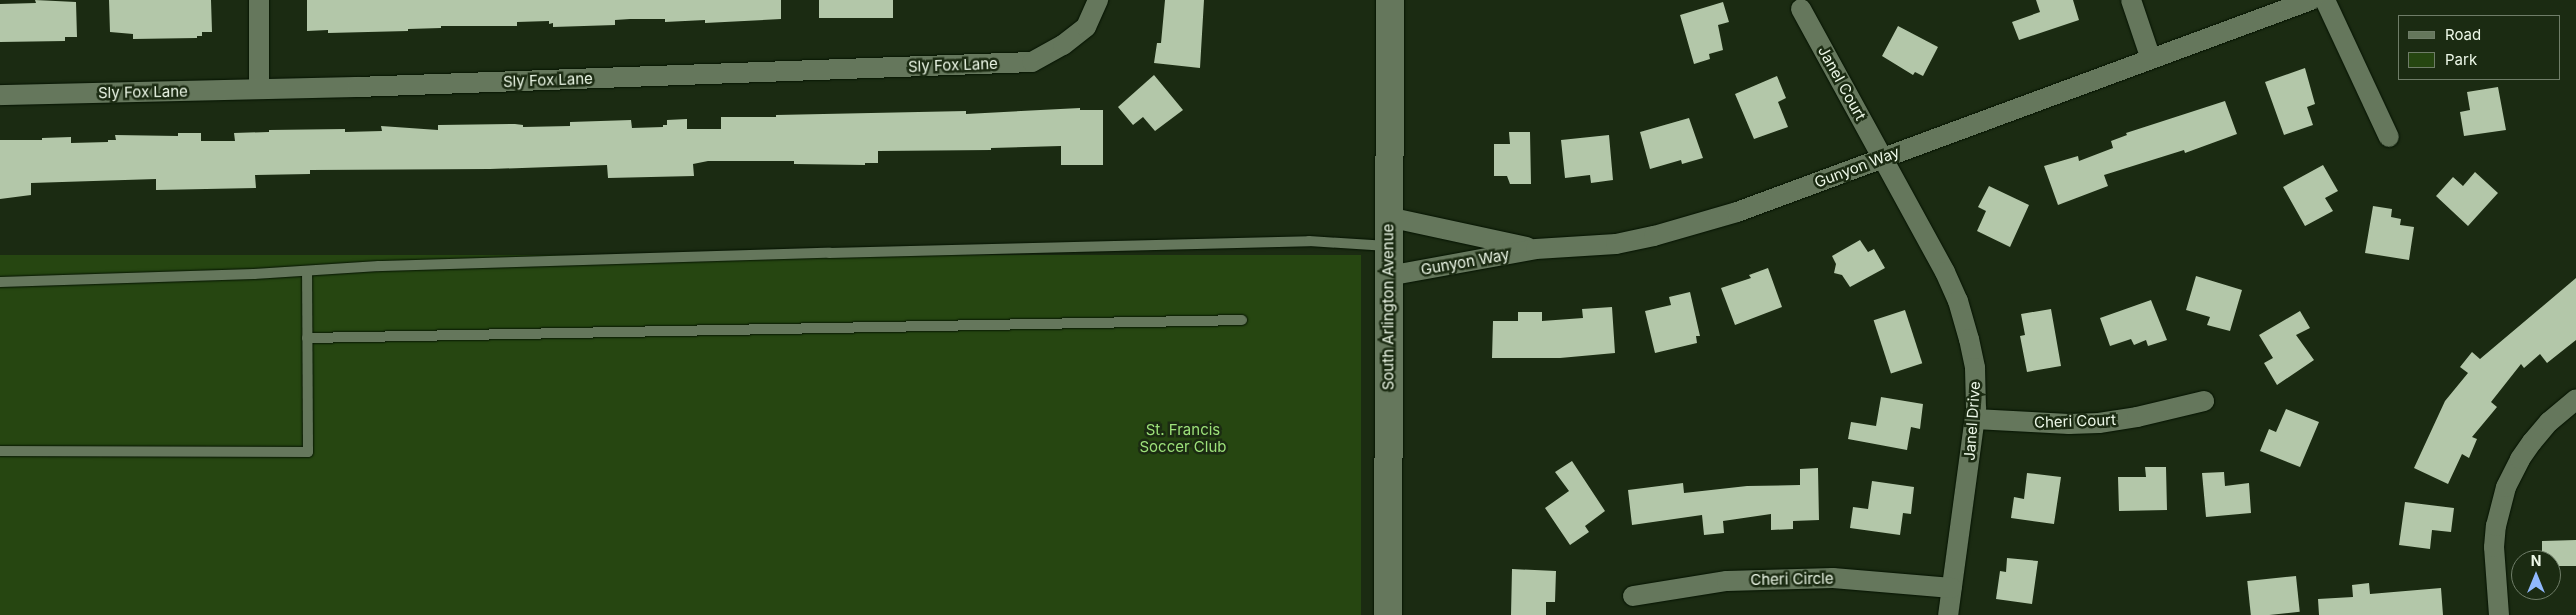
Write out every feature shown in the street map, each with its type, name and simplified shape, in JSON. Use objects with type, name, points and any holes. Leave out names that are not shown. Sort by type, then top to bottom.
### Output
[{"type":"street","points":[[259,0],[259,89]]},
{"type":"street","name":"Sly Fox Lane","points":[[0,95],[259,89],[1032,62],[1063,45],[1086,27],[1098,0]]},
{"type":"street","name":"South Arlington Avenue","points":[[1388,615],[1390,0]]},
{"type":"street","points":[[2131,0],[2151,59]]},
{"type":"street","name":"Gunyon Way","points":[[1388,276],[1536,249],[1616,244],[1654,236],[1737,212],[2311,0]]},
{"type":"street","points":[[2326,0],[2389,137]]},
{"type":"street","name":"Janel Court","points":[[1801,8],[1883,157]]},
{"type":"street","name":"Janel Drive","points":[[1883,157],[1945,272],[1964,320],[1974,368],[1975,419],[1948,615]]},
{"type":"street","points":[[1388,217],[1536,249]]},
{"type":"street","points":[[2499,615],[2494,547],[2496,526],[2506,487],[2520,459],[2532,442],[2549,422],[2576,399]]},
{"type":"street","name":"Cheri Court","points":[[1975,419],[2069,424],[2098,423],[2137,417],[2204,401]]},
{"type":"street","name":"Cheri Circle","points":[[1632,596],[1727,581],[1833,578],[1952,588]]},
{"type":"lane","points":[[0,282],[307,271],[379,266],[1309,241],[1388,246]]},
{"type":"lane","points":[[0,452],[308,452],[307,271]]},
{"type":"lane","points":[[307,338],[1242,320]]},
{"type":"green space","name":"St. Francis Soccer Club","points":[[0,255],[1361,255],[1361,615],[0,615]]},
{"type":"building","points":[[35,0],[76,2],[77,37],[65,37],[65,41],[0,42],[0,4],[36,3]]},
{"type":"building","points":[[109,0],[211,0],[212,32],[202,32],[202,36],[197,36],[197,38],[133,39],[133,34],[110,32]]},
{"type":"building","points":[[307,0],[781,0],[781,19],[705,23],[705,20],[665,22],[665,19],[630,19],[615,20],[615,25],[553,27],[553,23],[549,24],[549,21],[517,22],[517,26],[441,26],[441,28],[408,29],[408,31],[328,33],[328,30],[307,31]]},
{"type":"building","points":[[819,0],[893,0],[893,18],[819,18]]},
{"type":"building","points":[[1165,0],[1204,0],[1200,68],[1154,63],[1157,43],[1161,43]]},
{"type":"building","points":[[2036,0],[2073,0],[2079,20],[2019,40],[2012,22],[2040,12]]},
{"type":"building","points":[[1723,2],[1729,22],[1718,25],[1723,50],[1709,54],[1710,59],[1694,64],[1680,15]]},
{"type":"building","points":[[1898,26],[1938,47],[1923,76],[1915,72],[1913,75],[1882,56]]},
{"type":"building","points":[[2305,68],[2315,104],[2307,107],[2313,125],[2284,135],[2265,82]]},
{"type":"building","points":[[1154,75],[1183,110],[1155,131],[1143,117],[1133,125],[1118,107]]},
{"type":"building","points":[[1777,76],[1786,98],[1778,102],[1788,127],[1754,139],[1735,94]]},
{"type":"building","points":[[2498,87],[2506,130],[2464,136],[2460,112],[2470,110],[2467,92]]},
{"type":"building","points":[[2225,101],[2237,134],[2185,153],[2184,150],[2104,175],[2108,186],[2058,205],[2044,166],[2078,156],[2079,161],[2113,148],[2111,141],[2127,135],[2126,133]]},
{"type":"building","points":[[1080,108],[1080,110],[1103,110],[1103,165],[1061,165],[1061,146],[991,148],[991,150],[878,151],[878,163],[865,163],[865,165],[794,164],[794,161],[708,161],[693,164],[694,176],[608,178],[607,165],[490,169],[310,170],[310,174],[255,175],[256,188],[156,190],[156,179],[31,183],[31,195],[0,199],[0,140],[42,140],[42,138],[71,137],[71,143],[108,142],[108,140],[116,140],[115,135],[178,136],[178,133],[201,133],[201,141],[235,141],[234,133],[269,132],[269,130],[345,129],[345,132],[382,131],[381,126],[438,130],[438,125],[515,124],[523,125],[523,127],[570,126],[570,122],[631,120],[632,128],[663,127],[663,125],[667,125],[667,120],[687,119],[687,129],[721,129],[721,117],[966,111],[966,114]]},
{"type":"building","points":[[1689,118],[1703,158],[1682,164],[1681,160],[1650,169],[1640,132]]},
{"type":"building","points":[[1509,132],[1530,132],[1531,184],[1510,184],[1507,176],[1494,176],[1494,144],[1510,144]]},
{"type":"building","points":[[1609,135],[1613,180],[1591,183],[1590,175],[1565,178],[1561,140]]},
{"type":"building","points":[[2323,165],[2338,191],[2325,198],[2333,211],[2305,226],[2283,187]]},
{"type":"building","points":[[2475,172],[2498,193],[2468,226],[2436,196],[2453,177],[2463,186]]},
{"type":"building","points":[[1989,186],[2029,205],[2010,247],[1977,231],[1986,211],[1978,207]]},
{"type":"building","points":[[2373,206],[2392,209],[2391,217],[2401,219],[2400,225],[2414,227],[2409,260],[2365,253]]},
{"type":"building","points":[[1860,240],[1868,252],[1874,249],[1885,268],[1850,287],[1842,275],[1834,273],[1836,264],[1832,256]]},
{"type":"building","points":[[1768,268],[1782,307],[1735,325],[1721,288],[1751,278],[1749,275]]},
{"type":"building","points":[[2196,276],[2242,290],[2230,331],[2207,325],[2210,317],[2186,310]]},
{"type":"building","points":[[2576,278],[2576,340],[2547,363],[2540,354],[2524,368],[2521,364],[2491,402],[2497,407],[2472,437],[2477,439],[2469,458],[2462,454],[2448,484],[2414,468],[2445,401],[2468,373],[2460,367],[2472,352],[2480,359]]},
{"type":"building","points":[[1690,292],[1700,336],[1696,336],[1697,343],[1655,353],[1645,311],[1671,305],[1669,297]]},
{"type":"building","points":[[2151,300],[2167,340],[2148,346],[2146,340],[2134,345],[2131,339],[2110,346],[2100,318]]},
{"type":"building","points":[[1612,307],[1615,353],[1560,358],[1492,358],[1493,321],[1518,321],[1518,312],[1542,312],[1542,321],[1583,318],[1582,309]]},
{"type":"building","points":[[2051,309],[2061,366],[2027,372],[2020,336],[2025,335],[2021,314]]},
{"type":"building","points":[[1905,310],[1922,363],[1891,373],[1874,320]]},
{"type":"building","points":[[2300,311],[2310,328],[2296,335],[2314,360],[2277,385],[2264,363],[2273,358],[2259,335]]},
{"type":"building","points":[[1881,397],[1923,404],[1920,429],[1911,427],[1907,450],[1848,439],[1851,422],[1876,426]]},
{"type":"building","points":[[2286,409],[2319,422],[2300,467],[2260,451],[2269,429],[2276,432]]},
{"type":"building","points":[[1572,461],[1605,511],[1585,526],[1589,532],[1570,545],[1545,508],[1569,491],[1555,472]]},
{"type":"building","points":[[2145,467],[2166,467],[2167,510],[2119,511],[2118,477],[2146,477]]},
{"type":"building","points":[[1818,468],[1819,520],[1793,521],[1793,529],[1771,530],[1771,514],[1723,521],[1724,533],[1704,535],[1702,515],[1632,525],[1628,490],[1683,483],[1684,493],[1747,486],[1800,485],[1800,469]]},
{"type":"building","points":[[2224,472],[2225,486],[2249,483],[2251,513],[2206,517],[2202,473]]},
{"type":"building","points":[[2027,473],[2061,477],[2054,524],[2011,518],[2014,497],[2024,499]]},
{"type":"building","points":[[1872,481],[1914,487],[1911,514],[1903,513],[1900,535],[1850,528],[1853,507],[1868,509]]},
{"type":"building","points":[[2405,502],[2454,508],[2451,532],[2432,530],[2430,549],[2399,545]]},
{"type":"building","points":[[2576,540],[2576,566],[2561,566],[2561,550],[2542,550],[2542,541]]},
{"type":"building","points":[[2007,558],[2038,561],[2032,604],[1996,599],[2000,571],[2006,572]]},
{"type":"building","points":[[1512,569],[1556,571],[1555,602],[1546,602],[1546,615],[1511,615]]},
{"type":"building","points":[[2296,576],[2300,612],[2251,615],[2247,581]]},
{"type":"building","points":[[2369,583],[2370,594],[2441,588],[2443,615],[2319,615],[2318,599],[2353,597],[2352,585]]}]
